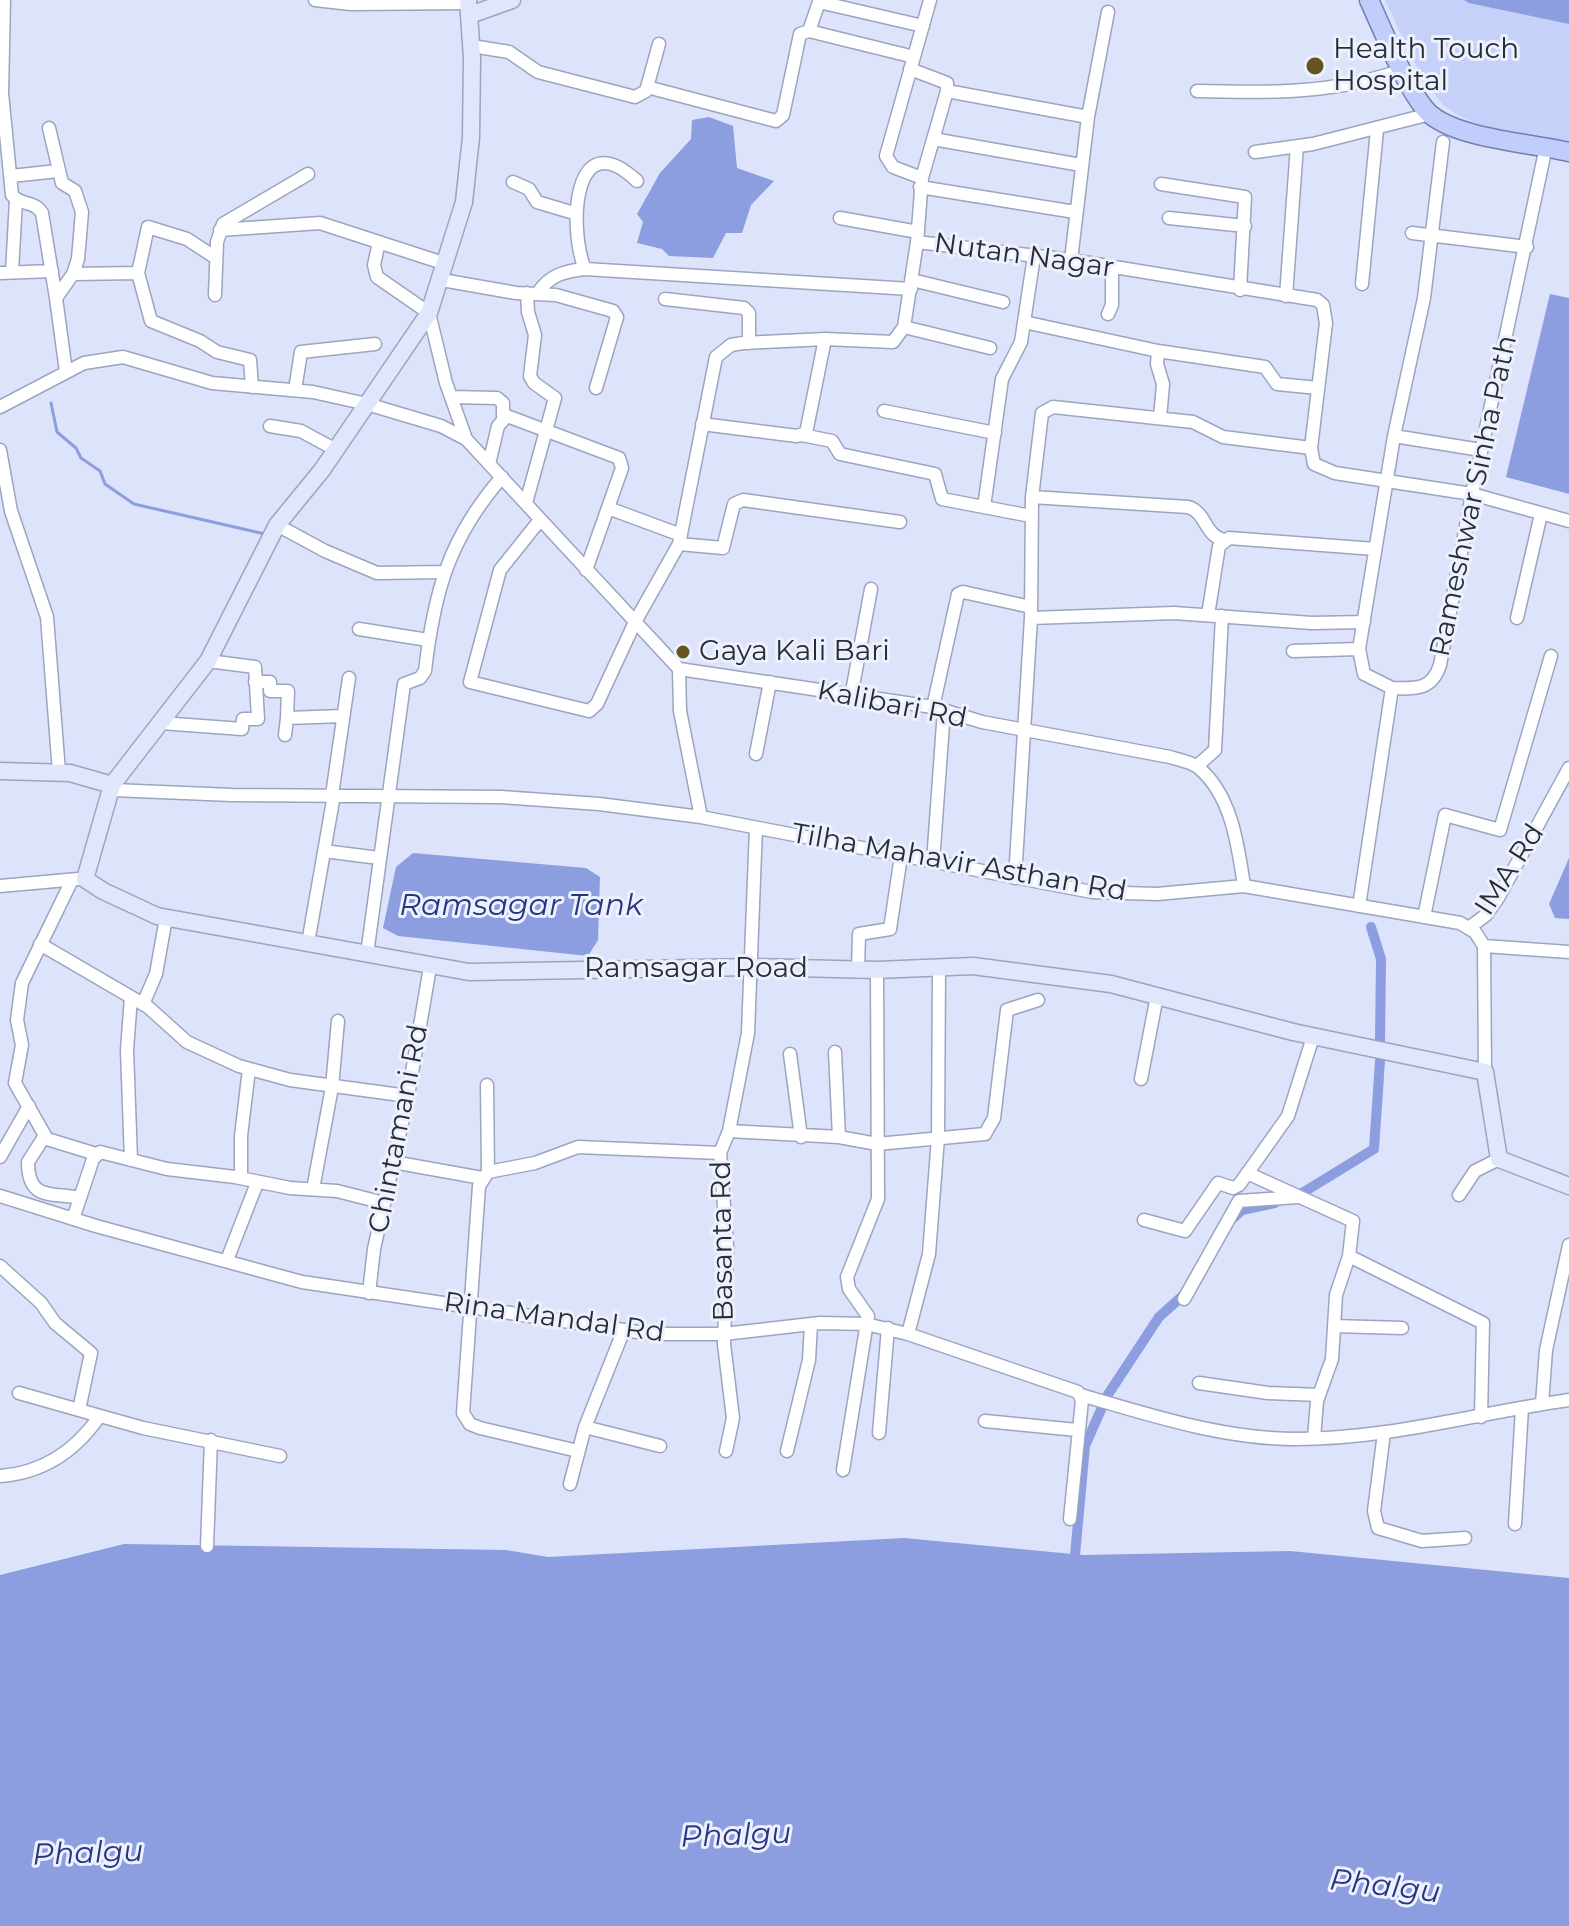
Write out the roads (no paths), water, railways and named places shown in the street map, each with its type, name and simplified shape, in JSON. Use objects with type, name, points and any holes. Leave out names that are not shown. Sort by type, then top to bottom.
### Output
[{"type":"main road","points":[[1369,0],[1402,70],[1430,114],[1484,134],[1569,152]]},
{"type":"street","points":[[4,0],[2,93],[11,176],[6,272],[52,271]]},
{"type":"street","points":[[315,0],[351,4],[469,6],[512,0]]},
{"type":"street","points":[[930,0],[886,156],[893,167],[921,182],[1075,212]]},
{"type":"street","points":[[809,31],[816,6],[822,2],[923,26]]},
{"type":"street","points":[[384,1203],[346,1192],[257,1183],[241,1178],[167,1169],[104,1152],[96,1154],[60,1145],[44,1137],[15,1083],[22,1045],[17,1020],[24,975],[79,879],[112,787],[208,661],[244,596],[277,525],[336,450],[429,313],[464,202],[471,137],[469,6]]},
{"type":"street","points":[[1071,260],[1088,117],[1108,12]]},
{"type":"street","points":[[647,87],[776,121],[783,115],[800,34],[809,31],[912,63],[942,79],[947,83],[947,91],[921,182],[918,237],[840,218]]},
{"type":"street","points":[[472,46],[509,52],[538,72],[635,97],[643,95],[647,87],[659,44]]},
{"type":"street","points":[[1197,91],[1300,92],[1370,82],[1402,70]]},
{"type":"street","points":[[947,91],[1088,117]]},
{"type":"street","points":[[1255,152],[1377,130],[1430,114]]},
{"type":"street","points":[[49,128],[58,171],[65,186],[75,191],[81,208],[79,251],[73,274],[56,298]]},
{"type":"street","points":[[1362,284],[1377,130]]},
{"type":"street","points":[[933,139],[1081,165]]},
{"type":"street","points":[[1359,906],[1392,688],[1364,674],[1359,649],[1394,436],[1424,298],[1443,142]]},
{"type":"street","points":[[1286,296],[1297,146]]},
{"type":"street","name":"Rameshwar Sinha Path","points":[[1392,688],[1420,689],[1437,676],[1481,450],[1546,147]]},
{"type":"street","points":[[585,269],[576,240],[574,213],[581,183],[595,166],[614,164],[637,181]]},
{"type":"street","points":[[11,176],[58,171]]},
{"type":"street","points":[[215,295],[220,230],[227,220],[308,174]]},
{"type":"street","points":[[513,182],[529,189],[537,202],[574,213]]},
{"type":"street","points":[[1161,184],[1245,197],[1240,290]]},
{"type":"street","points":[[9,197],[35,205],[42,213],[66,372]]},
{"type":"street","points":[[1169,218],[1245,226]]},
{"type":"street","points":[[220,230],[320,223],[379,242],[444,272],[617,313],[596,388]]},
{"type":"street","points":[[216,258],[180,236],[148,227],[138,273],[151,321],[200,341],[217,352],[250,360],[252,387]]},
{"type":"street","points":[[1412,233],[1527,247]]},
{"type":"street","name":"Nutan Nagar","points":[[904,327],[918,237],[1240,290],[1309,298],[1323,305],[1326,323],[1311,448]]},
{"type":"street","points":[[379,242],[374,265],[377,277],[429,313],[451,397],[466,439]]},
{"type":"street","points":[[984,507],[1002,379],[1016,355],[1034,256]]},
{"type":"street","points":[[1108,314],[1112,305],[1112,267]]},
{"type":"street","points":[[526,503],[555,398],[534,383],[530,376],[535,335],[528,312],[533,293],[560,273],[585,269],[912,284],[1003,302]]},
{"type":"street","points":[[73,274],[138,273]]},
{"type":"street","points":[[665,299],[744,308],[749,313],[749,343]]},
{"type":"street","points":[[1024,322],[1158,351],[1265,367],[1277,384],[1318,388]]},
{"type":"street","points":[[540,520],[500,570],[470,682],[589,711],[597,704],[635,622],[680,540],[716,357],[731,345],[749,343],[825,339],[893,342],[904,327],[990,348]]},
{"type":"street","points":[[802,435],[809,427],[825,339]]},
{"type":"street","points":[[295,390],[301,352],[375,344]]},
{"type":"street","points":[[1158,351],[1157,364],[1163,384],[1160,418]]},
{"type":"street","points":[[0,407],[92,361],[123,357],[159,365],[212,383],[295,390],[367,404],[441,426],[466,439],[679,669],[680,711],[701,817]]},
{"type":"street","points":[[451,397],[497,398],[503,403],[503,417],[489,464]]},
{"type":"street","points":[[1015,878],[1031,612],[1032,497],[1040,421],[1045,408],[1202,424],[1223,437],[1311,448],[1314,464],[1323,470],[1472,494],[1569,521]]},
{"type":"street","points":[[884,411],[995,433]]},
{"type":"street","points":[[503,417],[547,429],[619,458],[622,468],[586,570]]},
{"type":"street","points":[[702,424],[832,441],[840,454],[935,474],[942,499],[1031,516]]},
{"type":"street","points":[[270,426],[301,431],[336,450]]},
{"type":"street","points":[[1394,436],[1481,450]]},
{"type":"street","points":[[0,450],[11,511],[47,617],[59,772]]},
{"type":"street","points":[[367,954],[403,689],[407,681],[423,675],[444,572],[469,517],[502,477]]},
{"type":"street","points":[[1032,497],[1188,507],[1199,511],[1210,534],[1223,540],[1237,538],[1375,549]]},
{"type":"street","points":[[608,508],[680,540],[723,548],[734,504],[743,500],[900,522]]},
{"type":"street","points":[[1517,618],[1541,514]]},
{"type":"street","points":[[277,525],[325,551],[377,573],[444,572]]},
{"type":"street","points":[[1208,615],[1223,540]]},
{"type":"street","points":[[851,697],[871,589]]},
{"type":"street","points":[[933,862],[939,708],[958,594],[963,592],[1031,612],[1208,615],[1312,623],[1364,622]]},
{"type":"street","points":[[1222,616],[1215,750],[1197,766],[1221,791],[1244,886]]},
{"type":"street","points":[[359,629],[428,640]]},
{"type":"street","points":[[1293,651],[1359,649]]},
{"type":"street","points":[[1424,917],[1445,815],[1500,830],[1551,656]]},
{"type":"street","points":[[161,723],[242,729],[243,719],[258,719],[255,667],[208,661]]},
{"type":"street","name":"Kalibari Rd","points":[[679,669],[939,708],[1025,730],[1170,757],[1197,766]]},
{"type":"street","points":[[308,943],[349,678]]},
{"type":"street","points":[[255,682],[270,682],[270,691],[288,685],[285,735]]},
{"type":"street","points":[[756,754],[770,682]]},
{"type":"street","points":[[287,718],[343,716]]},
{"type":"street","name":"IMA Rd","points":[[1470,927],[1486,915],[1498,898],[1569,768]]},
{"type":"street","points":[[0,771],[59,772],[112,787]]},
{"type":"street","name":"Tilha Mahavir Asthan Rd","points":[[112,787],[333,795],[516,797],[701,817],[1015,878],[1125,895],[1244,886],[1470,927]]},
{"type":"street","name":"Basanta Rd","points":[[726,1451],[733,1418],[724,1334],[727,1246],[720,1153],[729,1131],[744,1064],[753,967],[756,828]]},
{"type":"street","points":[[324,851],[379,858]]},
{"type":"street","points":[[858,970],[859,934],[890,929],[901,856]]},
{"type":"street","points":[[0,886],[79,879]]},
{"type":"street","name":"Ramsagar Road","points":[[79,879],[141,910],[166,918],[430,967],[469,972],[753,967],[877,970],[973,966],[1087,979],[1313,1037],[1485,1072]]},
{"type":"street","points":[[131,1160],[127,1050],[137,1000],[156,974],[166,918]]},
{"type":"street","points":[[1470,927],[1484,946],[1485,1072],[1499,1159]]},
{"type":"street","points":[[40,944],[137,1000],[187,1042],[249,1069],[332,1087],[408,1096]]},
{"type":"street","points":[[1484,946],[1569,952]]},
{"type":"street","name":"Chintamani Rd","points":[[369,1293],[430,967]]},
{"type":"street","points":[[908,1334],[926,1271],[938,1138],[939,967]]},
{"type":"street","points":[[843,1470],[868,1313],[849,1289],[847,1277],[855,1250],[877,1205],[877,970]]},
{"type":"street","points":[[1141,1079],[1157,996]]},
{"type":"street","points":[[729,1131],[839,1137],[877,1144],[990,1130],[1007,1010],[1038,1000]]},
{"type":"street","points":[[313,1189],[332,1087],[338,1021]]},
{"type":"street","points":[[1144,1220],[1188,1230],[1218,1183],[1236,1188],[1288,1116],[1313,1037]]},
{"type":"street","points":[[835,1052],[839,1137]]},
{"type":"street","points":[[790,1054],[801,1137]]},
{"type":"street","points":[[241,1178],[241,1136],[249,1069]]},
{"type":"street","points":[[487,1085],[485,1175],[469,1306],[465,1419],[480,1428],[578,1451]]},
{"type":"street","points":[[0,1157],[29,1106]]},
{"type":"street","points":[[44,1137],[28,1162],[32,1182],[44,1194],[79,1198]]},
{"type":"street","points":[[393,1162],[485,1175],[535,1163],[578,1147],[720,1153]]},
{"type":"street","points":[[73,1219],[96,1154]]},
{"type":"street","points":[[1459,1195],[1475,1171],[1499,1159],[1569,1186]]},
{"type":"street","points":[[1247,1173],[1353,1221],[1349,1256],[1336,1295],[1332,1359],[1319,1395],[1314,1438]]},
{"type":"street","points":[[227,1260],[257,1183]]},
{"type":"street","name":"Rina Mandal Rd","points":[[0,1196],[284,1279],[623,1332],[724,1334],[811,1324],[866,1324],[888,1328],[1081,1395],[1191,1426],[1295,1439],[1314,1438],[1384,1433],[1569,1400]]},
{"type":"street","points":[[1184,1299],[1239,1201],[1301,1197]]},
{"type":"street","points":[[1542,1404],[1546,1350],[1569,1245]]},
{"type":"street","points":[[1349,1256],[1483,1323],[1481,1417]]},
{"type":"street","points":[[0,1266],[41,1303],[55,1323],[91,1353],[79,1410]]},
{"type":"street","points":[[787,1451],[809,1360],[811,1324]]},
{"type":"street","points":[[1334,1326],[1402,1328]]},
{"type":"street","points":[[879,1433],[888,1328]]},
{"type":"street","points":[[570,1484],[585,1427],[623,1332]]},
{"type":"street","points":[[1199,1383],[1268,1393],[1319,1395]]},
{"type":"street","points":[[19,1393],[99,1417],[280,1456]]},
{"type":"street","points":[[1070,1519],[1081,1395]]},
{"type":"street","points":[[1515,1524],[1522,1408]]},
{"type":"street","points":[[0,1476],[24,1472],[63,1456],[79,1444],[99,1417]]},
{"type":"street","points":[[985,1421],[1077,1430]]},
{"type":"street","points":[[585,1427],[660,1446]]},
{"type":"street","points":[[1384,1433],[1374,1511],[1378,1528],[1422,1541],[1465,1538]]},
{"type":"street","points":[[207,1546],[211,1440]]},
{"type":"water","points":[[1464,0],[1569,0],[1569,24],[1469,3]]},
{"type":"water","points":[[709,117],[733,126],[737,168],[774,181],[751,205],[742,233],[726,233],[713,258],[669,256],[662,249],[637,243],[643,222],[637,214],[660,173],[691,139],[692,120]]},
{"type":"water","points":[[1550,294],[1569,298],[1569,494],[1506,477]]},
{"type":"water","name":"Ramsagar Tank","points":[[413,853],[586,868],[600,877],[598,940],[588,956],[398,936],[383,928],[396,867]]},
{"type":"water","points":[[1569,858],[1569,919],[1555,918],[1549,904]]},
{"type":"water","name":"Phalgu","points":[[904,1538],[1083,1555],[1290,1551],[1569,1578],[1569,1926],[0,1926],[0,1575],[124,1544],[506,1550],[548,1557]]},
{"type":"waterway","points":[[51,403],[57,432],[76,448],[81,458],[100,471],[105,484],[134,504],[265,534]]},
{"type":"waterway","points":[[1371,927],[1381,959],[1380,1043]]},
{"type":"waterway","points":[[1294,1198],[1374,1149],[1380,1061]]},
{"type":"waterway","points":[[1231,1220],[1242,1210],[1275,1203]]},
{"type":"waterway","points":[[1075,1555],[1085,1446],[1107,1396],[1159,1317],[1188,1291]]},
{"type":"place","name":"Health Touch Hospital","points":[[1315,66]]},
{"type":"place","name":"Gaya Kali Bari","points":[[683,652]]}]
